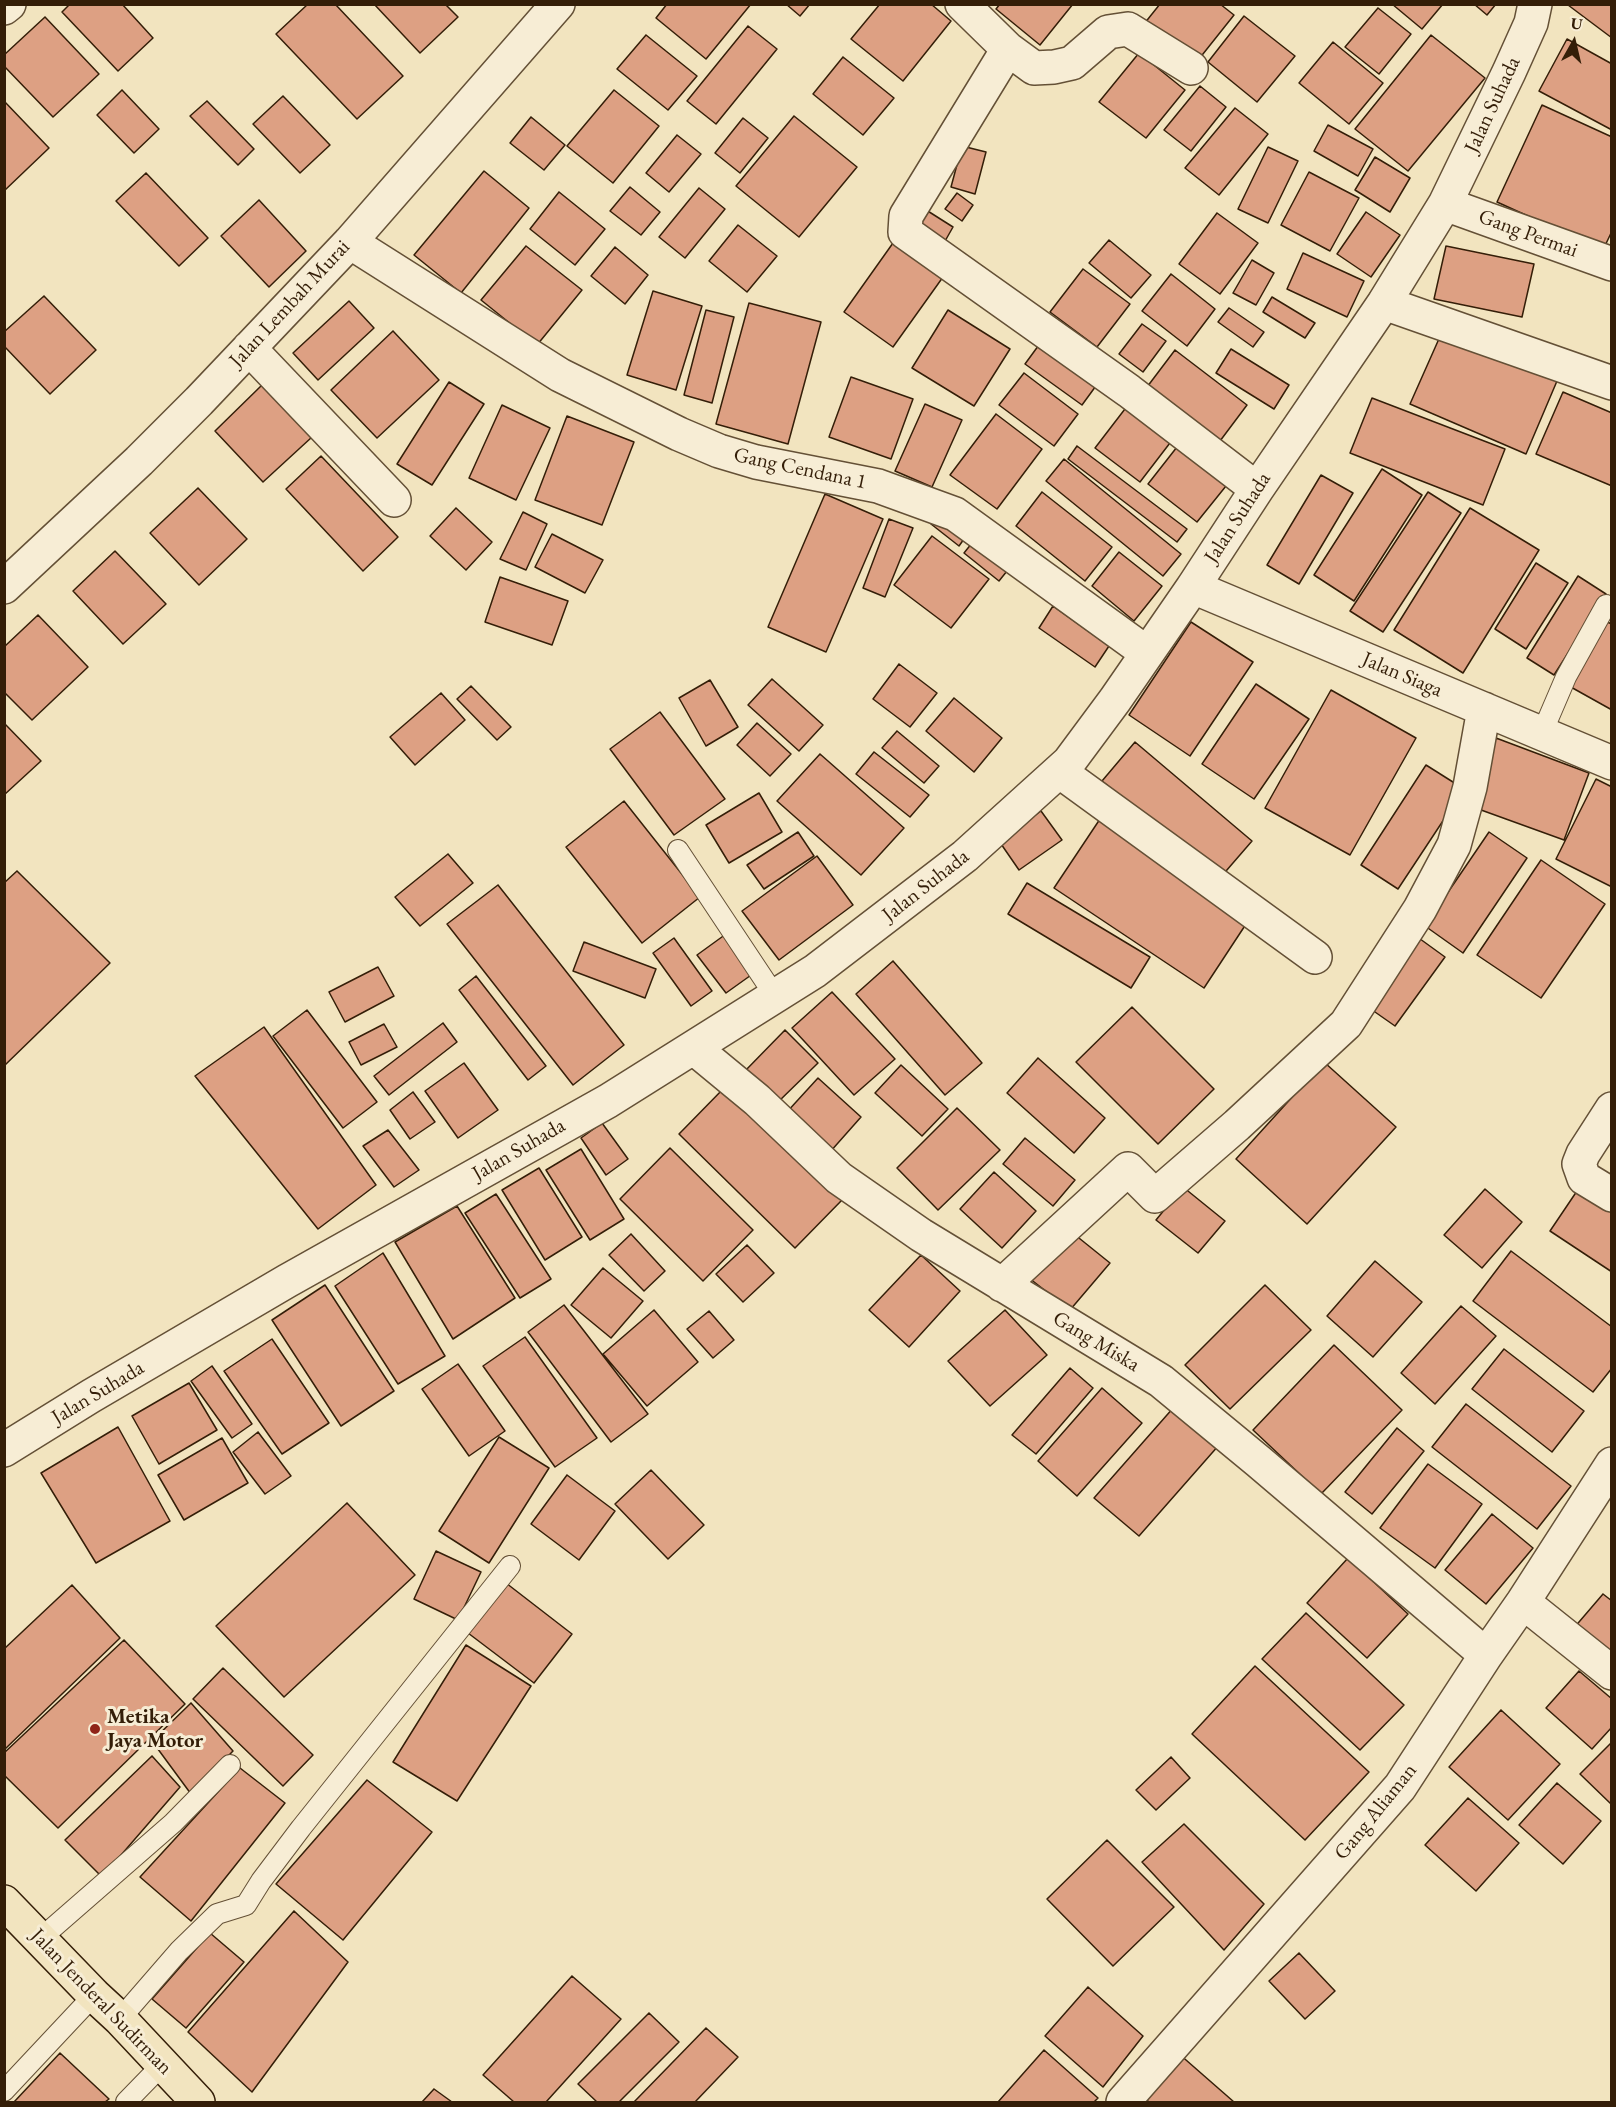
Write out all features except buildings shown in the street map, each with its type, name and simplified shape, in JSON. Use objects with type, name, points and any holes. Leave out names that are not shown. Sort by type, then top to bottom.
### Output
[{"type":"main road","name":"Jalan Jenderal Sudirman","points":[[4,1902],[120,2019],[198,2103]]},
{"type":"street","points":[[4,8],[9,4]]},
{"type":"street","name":"Jalan Lembah Murai","points":[[4,587],[139,461],[350,242],[558,4]]},
{"type":"street","points":[[962,4],[1008,49],[1034,68],[1072,63],[1108,32],[1128,29],[1191,68]]},
{"type":"street","name":"Jalan Suhada","points":[[4,1450],[287,1281],[608,1101],[815,971],[965,856],[1069,762],[1193,587],[1384,303],[1445,204],[1531,23],[1534,4]]},
{"type":"street","points":[[1008,49],[906,216],[905,232],[1129,391],[1257,489]]},
{"type":"street","name":"Gang Permai","points":[[1445,204],[1611,264]]},
{"type":"street","name":"Gang Cendana 1","points":[[350,242],[560,375],[679,434],[719,451],[756,462],[878,486],[954,514],[1147,653]]},
{"type":"street","points":[[1384,303],[1611,383]]},
{"type":"street","points":[[249,348],[394,500]]},
{"type":"street","name":"Jalan Siaga","points":[[1193,587],[1611,763]]},
{"type":"street","points":[[1002,1285],[1128,1169],[1155,1196],[1237,1125],[1346,1024],[1420,909],[1454,845],[1470,787],[1484,709]]},
{"type":"street","points":[[1059,771],[1315,957]]},
{"type":"street","name":"Gang Miska","points":[[694,1048],[757,1100],[839,1178],[921,1235],[1161,1381],[1267,1468],[1485,1655]]},
{"type":"street","points":[[1611,1109],[1579,1164],[1584,1178],[1611,1195]]},
{"type":"street","name":"Gang Aliaman","points":[[1123,2103],[1400,1787],[1485,1655],[1523,1602],[1601,1483],[1611,1464]]},
{"type":"street","points":[[1523,1602],[1611,1673]]},
{"type":"lane","points":[[1542,734],[1566,677],[1606,605]]},
{"type":"lane","points":[[678,850],[775,996]]},
{"type":"lane","points":[[120,2019],[166,1966],[217,1914],[246,1905],[261,1881],[309,1819],[510,1566]]},
{"type":"lane","points":[[40,1940],[173,1823],[230,1765]]},
{"type":"lane","points":[[4,2091],[94,1995]]},
{"type":"lane","points":[[126,2103],[162,2066]]},
{"type":"place","name":"Metika Jaya Motor","points":[[95,1729]]}]
